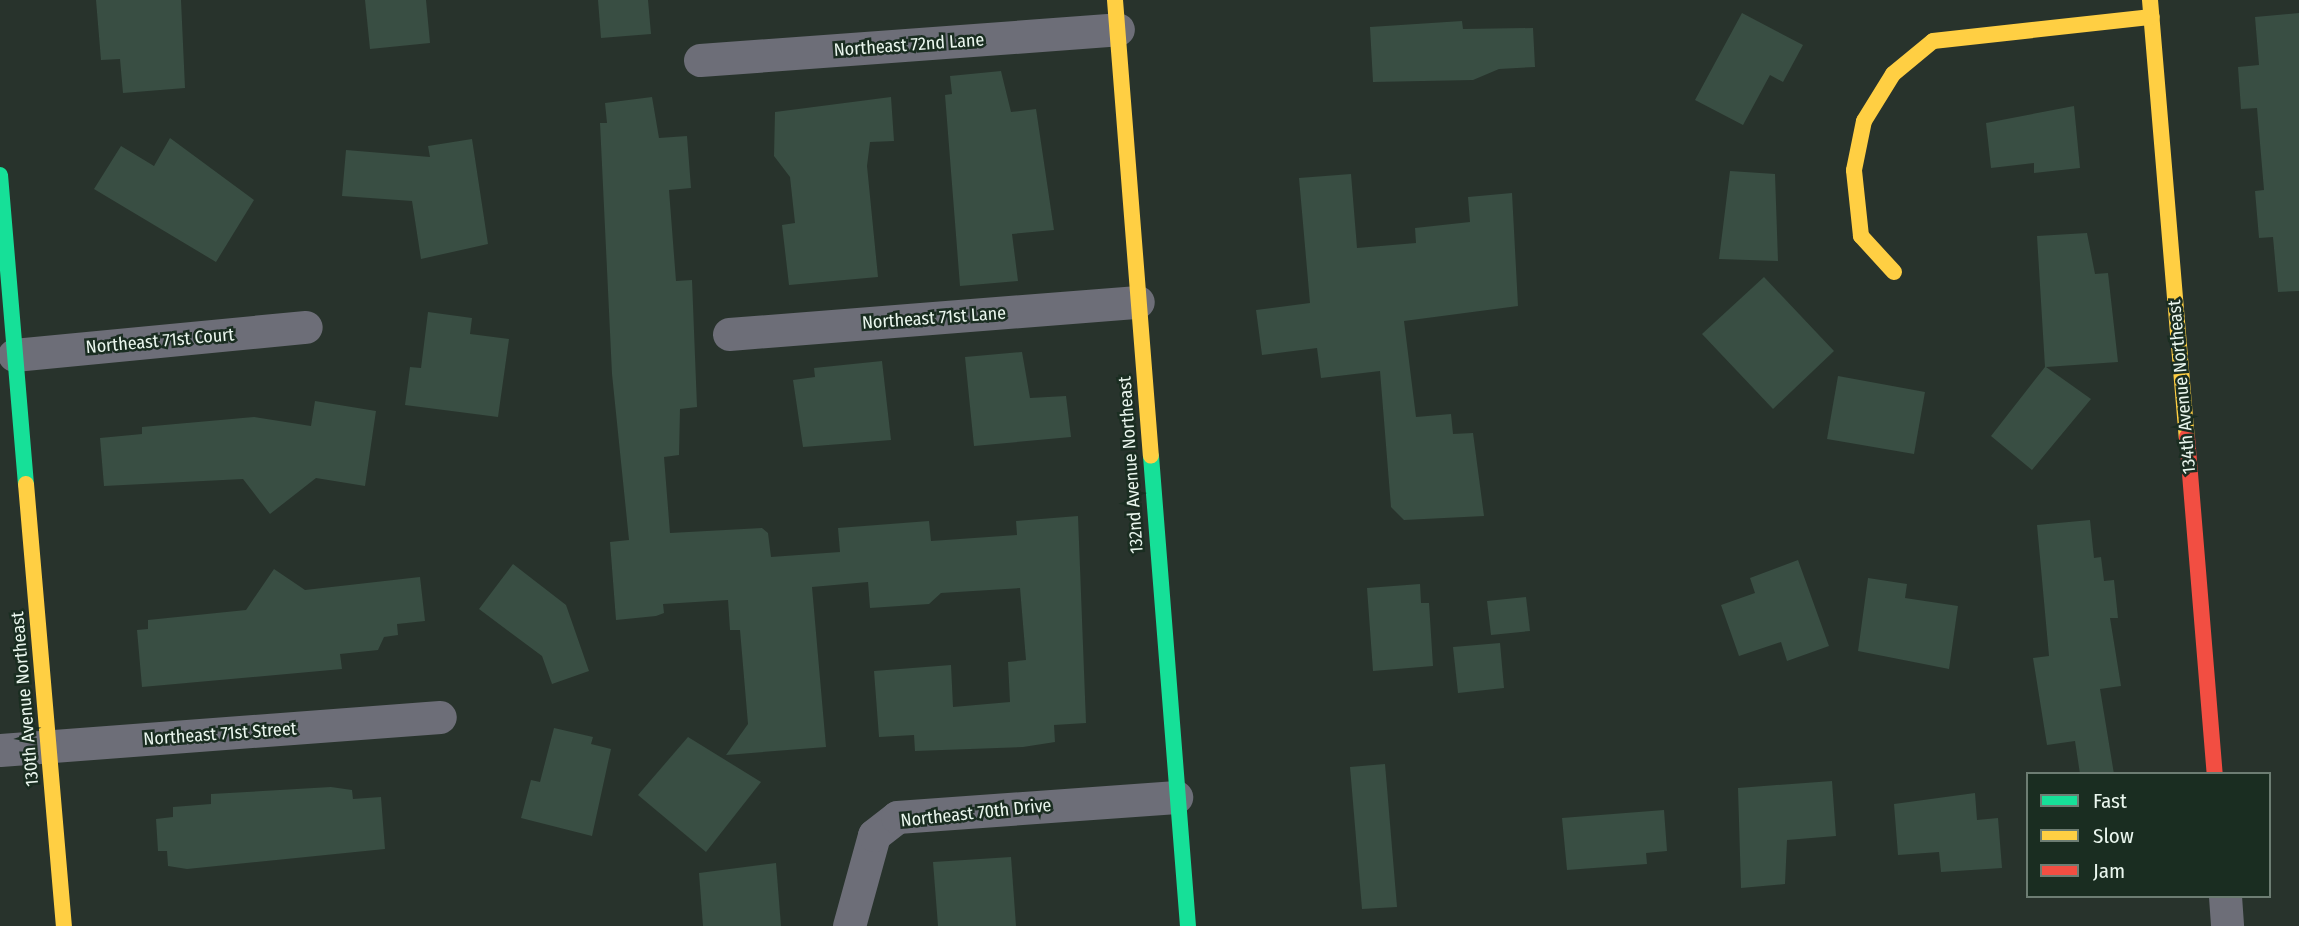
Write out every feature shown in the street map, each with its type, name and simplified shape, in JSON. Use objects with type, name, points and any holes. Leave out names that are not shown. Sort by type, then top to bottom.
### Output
[{"type":"street","points":[[1894,272],[1861,236],[1854,170],[1864,121],[1893,74],[1933,41],[2151,8]]},
{"type":"street","name":"134th Avenue Northeast","points":[[2151,8],[2215,772]]},
{"type":"street","name":"Northeast 72nd Lane","points":[[700,60],[1116,15]]},
{"type":"street","name":"132nd Avenue Northeast","points":[[1116,15],[1188,926]]},
{"type":"street","name":"130th Avenue Northeast","points":[[0,175],[64,926]]},
{"type":"street","name":"Northeast 71st Lane","points":[[729,334],[1138,302]]},
{"type":"street","name":"Northeast 71st Court","points":[[14,355],[306,327]]},
{"type":"street","name":"Northeast 71st Street","points":[[0,750],[440,717]]},
{"type":"street","name":"Northeast 70th Drive","points":[[849,926],[874,835],[897,817],[1176,797]]},
{"type":"street","points":[[2225,898],[2227,926]]},
{"type":"building","points":[[96,0],[181,0],[185,88],[123,93],[120,59],[101,60]]},
{"type":"building","points":[[365,0],[426,0],[430,43],[370,49]]},
{"type":"building","points":[[598,0],[648,0],[651,34],[601,38]]},
{"type":"building","points":[[1742,13],[1803,45],[1783,82],[1770,75],[1743,125],[1695,100]]},
{"type":"building","points":[[2299,13],[2299,291],[2278,292],[2273,237],[2259,238],[2255,191],[2264,190],[2257,108],[2241,109],[2238,67],[2259,65],[2255,17]]},
{"type":"building","points":[[1462,21],[1463,29],[1533,28],[1535,67],[1499,69],[1473,80],[1373,82],[1370,27]]},
{"type":"building","points":[[1001,71],[1011,112],[1036,109],[1054,230],[1012,234],[1018,281],[960,286],[945,95],[952,94],[950,76]]},
{"type":"building","points":[[652,97],[659,138],[687,136],[691,188],[669,190],[676,281],[692,280],[697,407],[680,409],[679,455],[664,457],[670,533],[762,528],[768,533],[771,557],[840,552],[838,528],[929,521],[931,541],[1017,535],[1016,521],[1078,516],[1086,723],[1054,725],[1055,742],[1023,747],[915,751],[914,735],[879,737],[874,671],[951,665],[953,707],[1010,702],[1008,662],[1026,660],[1020,588],[941,593],[929,604],[870,608],[868,582],[812,587],[826,747],[726,755],[748,724],[740,630],[730,630],[728,600],[663,604],[664,613],[656,616],[616,620],[610,542],[629,540],[612,374],[600,123],[607,123],[605,103]]},
{"type":"building","points":[[891,97],[894,141],[870,142],[867,166],[878,277],[789,285],[782,225],[795,223],[790,177],[774,156],[775,112]]},
{"type":"building","points":[[2074,106],[2080,168],[2034,173],[2034,163],[1991,168],[1986,123]]},
{"type":"building","points":[[170,138],[254,200],[216,262],[94,189],[121,146],[154,166]]},
{"type":"building","points":[[472,139],[488,244],[421,259],[412,201],[342,196],[346,150],[430,157],[428,146]]},
{"type":"building","points":[[1730,171],[1775,174],[1778,261],[1719,259]]},
{"type":"building","points":[[1351,174],[1357,248],[1416,243],[1415,228],[1470,222],[1468,197],[1512,193],[1518,306],[1404,321],[1416,417],[1451,414],[1453,434],[1473,433],[1484,516],[1404,520],[1391,507],[1380,371],[1321,378],[1317,348],[1262,355],[1256,310],[1310,303],[1299,178]]},
{"type":"building","points":[[2087,233],[2095,274],[2108,273],[2118,362],[2046,367],[2091,399],[2032,470],[1991,436],[2045,367],[2037,236]]},
{"type":"building","points":[[1764,277],[1834,351],[1773,409],[1702,334]]},
{"type":"building","points":[[428,312],[472,318],[470,334],[509,339],[498,417],[405,405],[410,367],[421,368]]},
{"type":"building","points":[[1022,352],[1030,398],[1066,396],[1071,437],[974,446],[965,357]]},
{"type":"building","points":[[882,361],[891,440],[803,447],[793,380],[815,377],[814,368]]},
{"type":"building","points":[[1838,376],[1925,392],[1914,454],[1827,439]]},
{"type":"building","points":[[315,401],[376,411],[365,486],[316,478],[270,514],[243,479],[104,486],[100,438],[142,434],[142,427],[254,417],[311,426]]},
{"type":"building","points":[[2090,520],[2094,558],[2101,557],[2104,581],[2114,580],[2118,618],[2110,618],[2121,686],[2100,689],[2114,772],[2080,772],[2075,741],[2047,745],[2033,658],[2049,656],[2037,525]]},
{"type":"building","points":[[1798,560],[1829,646],[1787,661],[1781,642],[1739,656],[1721,605],[1755,593],[1750,578]]},
{"type":"building","points":[[513,564],[566,605],[589,671],[552,684],[542,656],[479,609]]},
{"type":"building","points":[[274,569],[305,590],[420,577],[425,621],[397,624],[398,635],[384,637],[378,650],[340,654],[342,669],[142,687],[137,630],[148,629],[148,620],[246,610]]},
{"type":"building","points":[[1868,578],[1907,584],[1905,598],[1958,606],[1949,669],[1858,651]]},
{"type":"building","points":[[1420,584],[1421,603],[1429,603],[1433,666],[1373,671],[1367,588]]},
{"type":"building","points":[[1526,597],[1530,631],[1491,635],[1487,601]]},
{"type":"building","points":[[1500,643],[1504,688],[1458,693],[1453,647]]},
{"type":"building","points":[[554,728],[593,737],[591,744],[611,749],[592,836],[521,818],[531,780],[540,782]]},
{"type":"building","points":[[688,737],[761,782],[706,852],[638,795]]},
{"type":"building","points":[[1385,764],[1397,907],[1362,909],[1350,767]]},
{"type":"building","points":[[1832,781],[1836,836],[1787,840],[1785,884],[1741,888],[1738,788]]},
{"type":"building","points":[[331,787],[352,790],[353,799],[381,797],[385,849],[187,869],[168,866],[167,851],[158,851],[156,819],[173,817],[173,807],[211,804],[211,794]]},
{"type":"building","points":[[1975,793],[1977,820],[1998,818],[2002,868],[1941,872],[1939,852],[1898,855],[1894,804]]},
{"type":"building","points":[[1664,810],[1667,851],[1646,853],[1647,864],[1567,870],[1562,818]]},
{"type":"building","points":[[1011,857],[1016,926],[938,926],[933,862]]},
{"type":"building","points":[[776,863],[781,926],[703,926],[699,873]]},
{"type":"traffic: fast","points":[[0,175],[26,484]]},
{"type":"traffic: fast","points":[[1151,456],[1188,926]]},
{"type":"traffic: slow","points":[[1115,0],[1151,456]]},
{"type":"traffic: slow","points":[[2150,0],[2187,437]]},
{"type":"traffic: slow","points":[[1894,272],[1861,236],[1854,170],[1864,121],[1893,74],[1933,41],[2152,17]]},
{"type":"traffic: slow","points":[[26,484],[64,926]]},
{"type":"traffic: jam","points":[[2187,437],[2215,772]]}]
